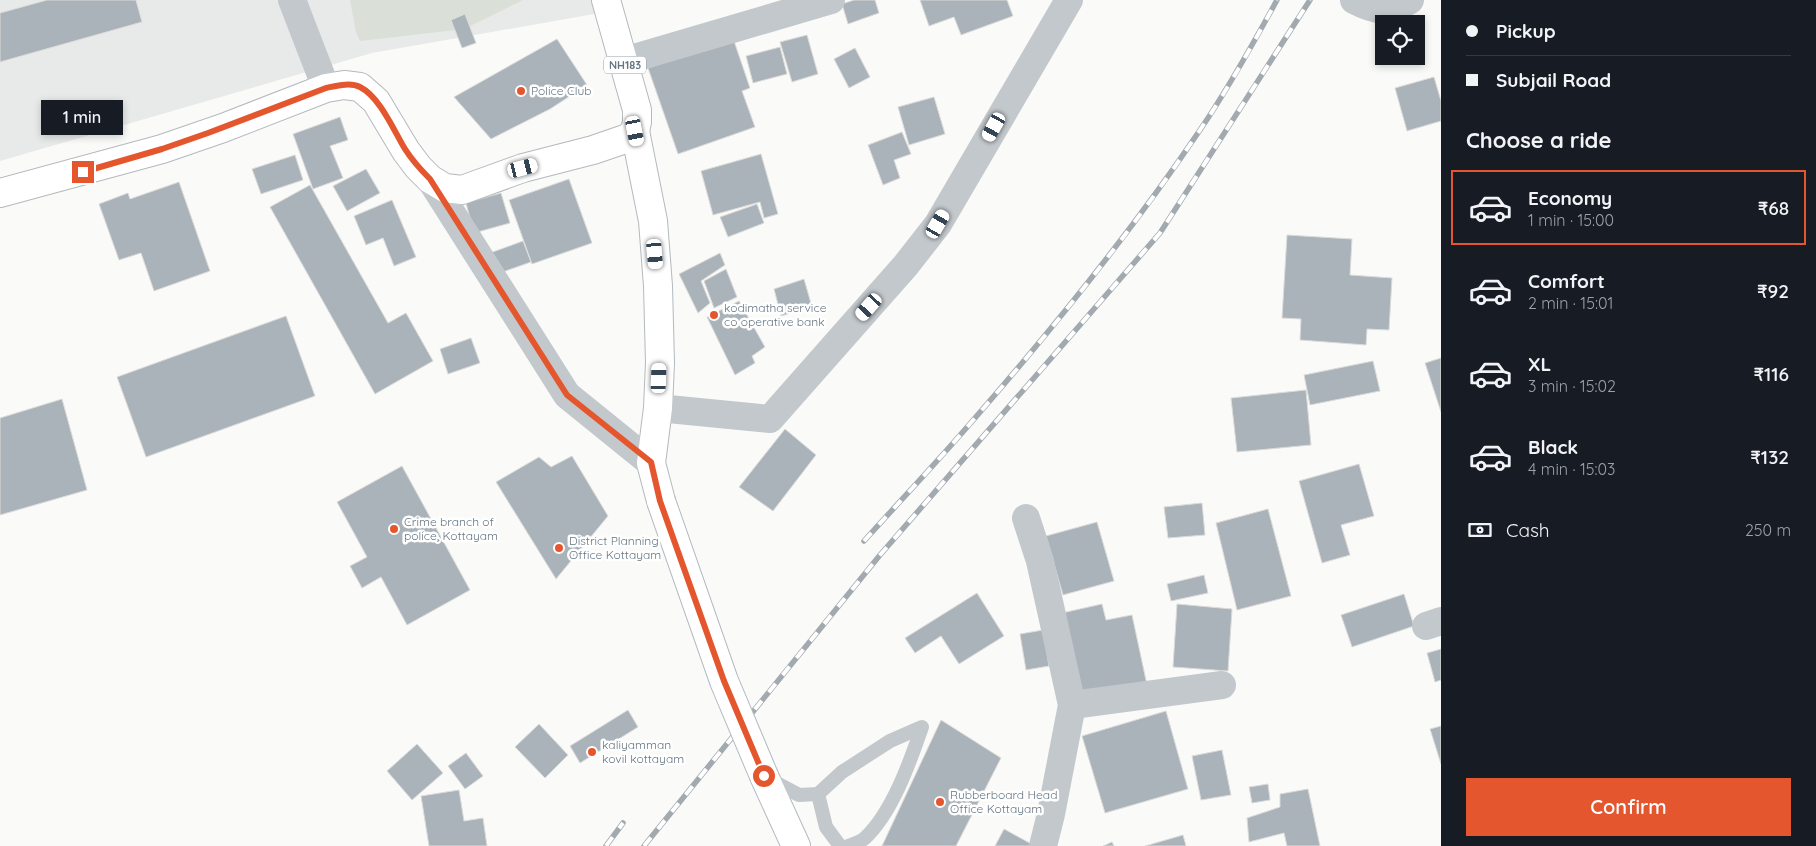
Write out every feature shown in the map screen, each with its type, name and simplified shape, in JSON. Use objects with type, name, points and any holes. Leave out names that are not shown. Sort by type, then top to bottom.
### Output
[{"type":"main road","name":"NH183","points":[[606,0],[637,110],[635,131]]},
{"type":"main road","points":[[0,193],[162,149],[223,128],[326,88],[344,85],[360,87],[376,101],[406,151],[418,167],[430,179],[445,188],[462,190],[523,168],[616,143],[628,138],[635,131]]},
{"type":"main road","points":[[635,131],[653,221],[658,286],[660,364],[658,408],[651,462],[660,501],[724,681],[796,846]]},
{"type":"street","points":[[292,0],[326,88]]},
{"type":"street","points":[[624,61],[831,0]]},
{"type":"street","points":[[658,408],[770,419],[906,265],[938,224],[1069,0]]},
{"type":"street","points":[[1354,0],[1365,6],[1386,11],[1410,0]]},
{"type":"street","points":[[430,179],[567,395],[651,462]]},
{"type":"street","points":[[1026,518],[1040,561],[1072,705],[1044,846]]},
{"type":"street","points":[[1072,705],[1222,685]]},
{"type":"lane","points":[[764,776],[799,795],[818,794],[842,772],[890,741],[922,727],[908,770],[881,818],[864,839],[848,846]]},
{"type":"lane","points":[[818,794],[826,827],[840,846]]},
{"type":"shaded area","points":[[0,0],[597,0],[600,13],[372,53],[0,161]]},
{"type":"shaded area","points":[[350,0],[523,0],[464,29],[360,41],[356,32]]},
{"type":"building","points":[[47,0],[136,0],[142,22],[0,62],[0,13]]},
{"type":"building","points":[[854,0],[875,0],[879,13],[848,24],[842,4]]},
{"type":"building","points":[[920,0],[1007,0],[1013,16],[961,35],[954,17],[929,26]]},
{"type":"building","points":[[465,14],[476,43],[462,48],[451,20]]},
{"type":"building","points":[[807,35],[818,74],[792,82],[780,42]]},
{"type":"building","points":[[733,38],[750,88],[742,91],[755,127],[678,154],[648,68]]},
{"type":"building","name":"Police Club","points":[[557,39],[587,85],[550,109],[491,139],[454,97]]},
{"type":"building","points":[[780,47],[787,74],[753,83],[746,56]]},
{"type":"building","points":[[855,48],[870,77],[849,88],[834,59]]},
{"type":"building","points":[[1434,77],[1441,101],[1441,121],[1407,131],[1395,88]]},
{"type":"building","points":[[934,97],[945,134],[909,145],[898,107]]},
{"type":"building","points":[[340,117],[348,140],[330,146],[343,178],[313,189],[293,134]]},
{"type":"building","points":[[902,132],[911,154],[894,160],[900,178],[883,185],[868,145]]},
{"type":"building","points":[[761,154],[778,214],[764,218],[760,202],[713,215],[701,171]]},
{"type":"building","points":[[295,155],[303,180],[261,194],[252,169]]},
{"type":"building","points":[[366,169],[380,193],[347,211],[333,186]]},
{"type":"building","points":[[569,179],[592,243],[532,264],[509,200]]},
{"type":"building","points":[[179,182],[210,271],[154,291],[141,253],[119,260],[99,204],[128,193],[130,199]]},
{"type":"building","points":[[310,185],[388,323],[406,313],[433,361],[375,394],[270,207]]},
{"type":"building","points":[[501,193],[510,223],[474,233],[466,203]]},
{"type":"building","points":[[392,200],[416,257],[394,266],[383,238],[366,245],[354,216]]},
{"type":"building","points":[[757,204],[764,223],[728,237],[720,217]]},
{"type":"building","points":[[1287,235],[1352,239],[1350,275],[1392,278],[1389,330],[1367,329],[1366,345],[1300,340],[1301,319],[1282,318]]},
{"type":"building","points":[[523,241],[531,262],[497,274],[490,253]]},
{"type":"building","points":[[720,253],[725,265],[701,281],[710,303],[698,313],[679,274]]},
{"type":"building","points":[[726,269],[737,297],[714,308],[704,281]]},
{"type":"building","points":[[804,279],[812,307],[781,316],[774,289]]},
{"type":"building","points":[[739,301],[765,347],[752,356],[755,363],[735,375],[707,317]]},
{"type":"building","points":[[286,316],[315,396],[146,457],[117,377]]},
{"type":"building","points":[[471,338],[480,363],[448,374],[440,349]]},
{"type":"building","points":[[1441,358],[1441,412],[1425,363]]},
{"type":"building","points":[[1373,361],[1380,391],[1310,405],[1304,375]]},
{"type":"building","points":[[1306,390],[1311,445],[1237,452],[1231,398]]},
{"type":"building","points":[[62,399],[87,490],[0,515],[0,418]]},
{"type":"building","points":[[785,429],[816,455],[773,511],[739,487]]},
{"type":"building","name":"District Planning Office Kottayam","points":[[572,456],[608,516],[556,579],[496,482],[539,457],[551,467]]},
{"type":"building","points":[[1359,464],[1374,516],[1341,525],[1350,555],[1322,563],[1299,481]]},
{"type":"building","name":"Crime branch of police, Kottayam","points":[[402,466],[470,590],[407,625],[381,577],[362,588],[350,566],[367,557],[337,502]]},
{"type":"building","points":[[1202,503],[1205,535],[1168,538],[1164,507]]},
{"type":"building","points":[[1268,509],[1291,596],[1237,610],[1216,523]]},
{"type":"building","points":[[1097,522],[1114,581],[1063,595],[1046,536]]},
{"type":"building","points":[[1204,575],[1208,593],[1171,601],[1167,584]]},
{"type":"building","points":[[977,593],[1004,636],[959,664],[941,636],[915,653],[905,638]]},
{"type":"building","points":[[1404,594],[1414,626],[1352,647],[1341,615]]},
{"type":"building","points":[[1102,604],[1106,620],[1132,615],[1147,685],[1081,700],[1062,613]]},
{"type":"building","points":[[1177,604],[1232,609],[1228,671],[1173,667]]},
{"type":"building","points":[[1043,630],[1049,666],[1026,670],[1020,634]]},
{"type":"building","points":[[1441,649],[1441,680],[1435,682],[1427,653]]},
{"type":"building","points":[[628,710],[638,727],[580,763],[570,746]]},
{"type":"building","points":[[1166,711],[1188,789],[1105,813],[1082,736]]},
{"type":"building","name":"Rubberboard Head Office Kottayam","points":[[941,720],[1001,758],[956,846],[882,846]]},
{"type":"building","points":[[539,724],[568,755],[545,778],[515,747]]},
{"type":"building","points":[[1441,726],[1441,764],[1430,729]]},
{"type":"building","points":[[417,744],[443,773],[412,800],[387,771]]},
{"type":"building","points":[[1222,750],[1231,795],[1201,800],[1192,756]]},
{"type":"building","points":[[466,753],[483,776],[465,789],[448,766]]},
{"type":"building","points":[[1268,784],[1270,800],[1252,803],[1249,787]]},
{"type":"building","points":[[1308,789],[1320,846],[1287,846],[1284,833],[1249,842],[1247,818],[1280,807],[1280,794]]},
{"type":"building","points":[[459,790],[464,821],[483,818],[487,846],[429,846],[421,796]]},
{"type":"building","points":[[1004,829],[1035,846],[995,846]]},
{"type":"building","points":[[1183,835],[1186,846],[1145,846]]},
{"type":"building","points":[[1112,842],[1114,846],[1103,846]]},
{"type":"railway","points":[[864,541],[1005,383],[1120,241],[1174,168],[1210,114],[1240,66],[1277,0]]},
{"type":"railway","points":[[644,846],[880,555],[1160,233],[1310,0]]},
{"type":"railway","points":[[606,846],[623,823]]},
{"type":"place","name":"Police Club","points":[[521,91]]},
{"type":"place","name":"kodimatha service co operative bank","points":[[714,315]]},
{"type":"place","name":"Crime branch of police, Kottayam","points":[[394,529]]},
{"type":"place","name":"District Planning Office Kottayam","points":[[559,548]]},
{"type":"place","name":"kaliyamman kovil kottayam","points":[[592,752]]},
{"type":"place","name":"Rubberboard Head Office Kottayam","points":[[940,802]]},
{"type":"route","points":[[83,172],[162,149],[223,128],[326,88],[344,85],[360,87],[376,101],[406,151],[430,179],[567,395],[651,462],[660,501],[724,681],[764,776]]}]
